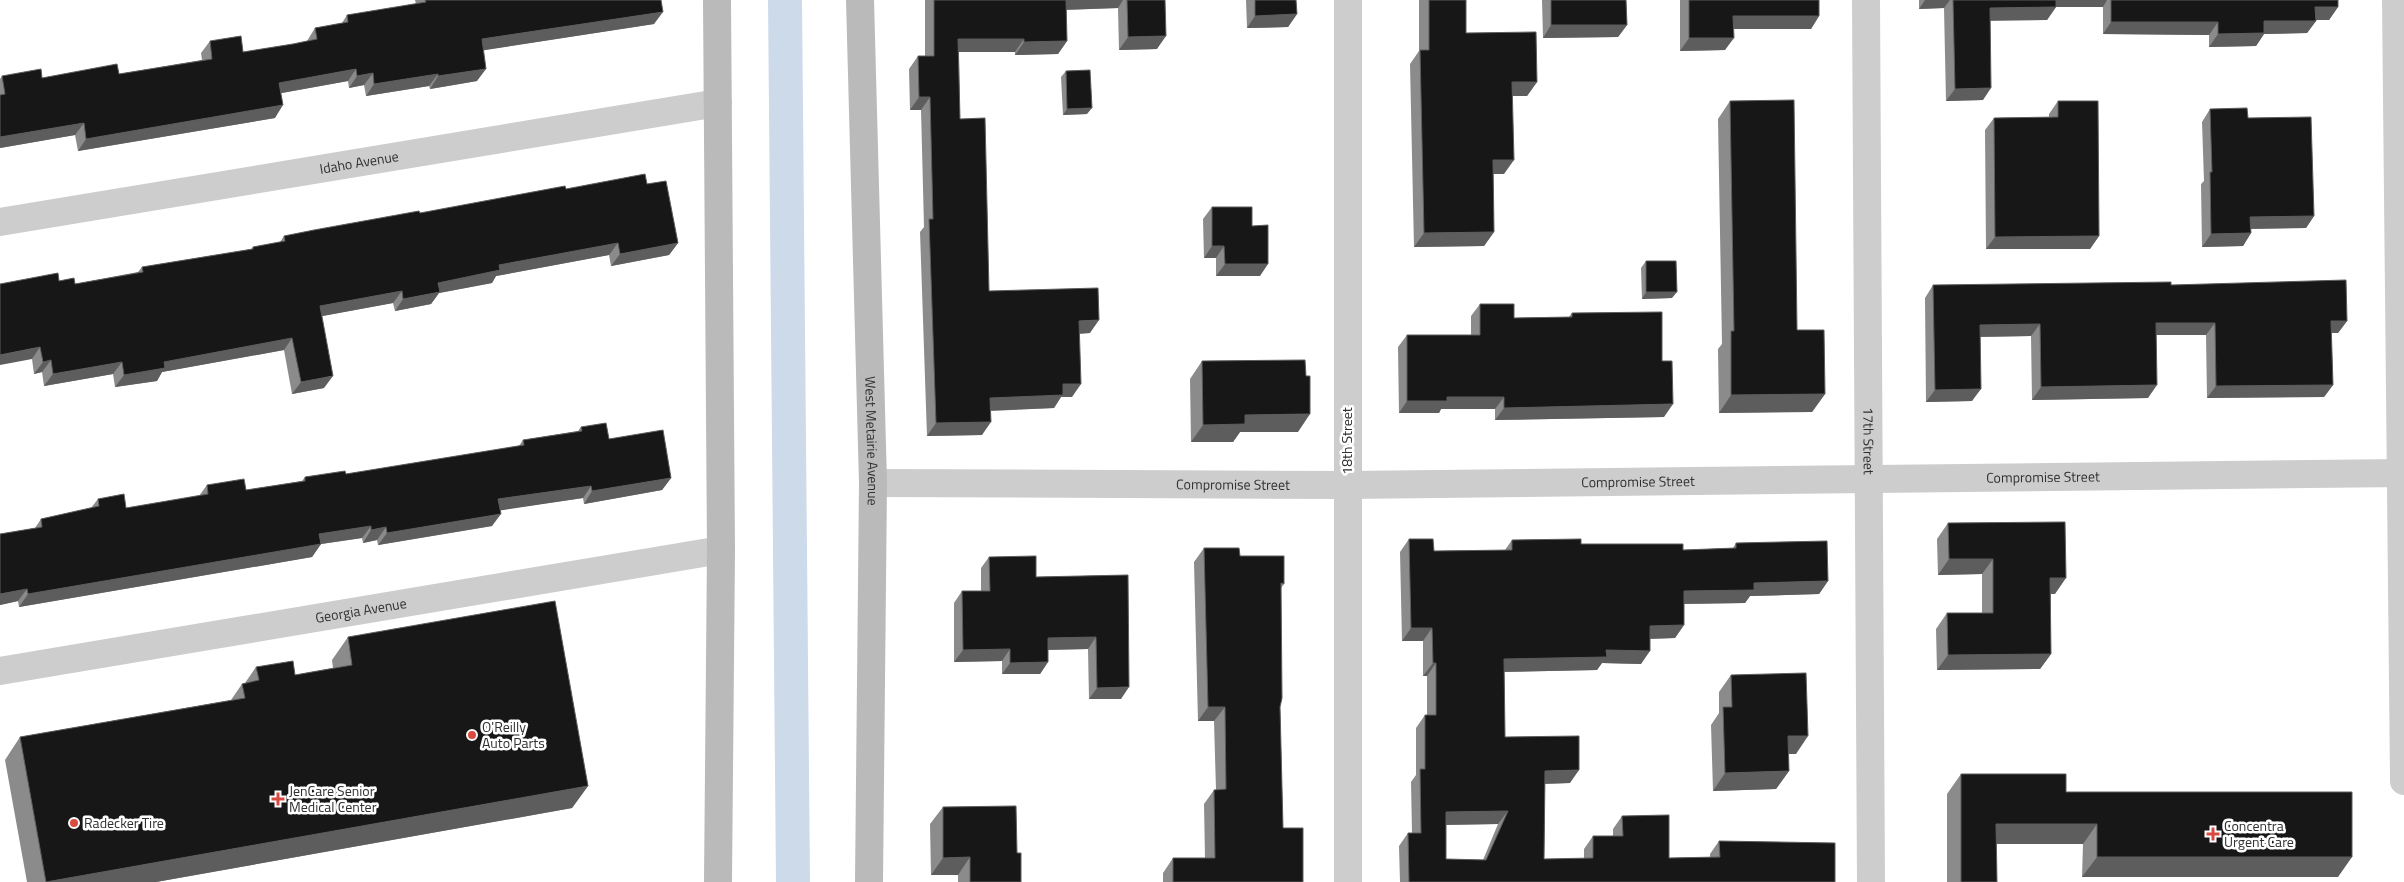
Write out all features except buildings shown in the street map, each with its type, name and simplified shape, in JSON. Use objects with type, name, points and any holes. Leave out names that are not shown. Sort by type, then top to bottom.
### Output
[{"type":"main road","points":[[717,0],[721,550],[718,882]]},
{"type":"main road","name":"West Metairie Avenue","points":[[860,0],[873,483],[869,882]]},
{"type":"street","name":"18th Street","points":[[1348,0],[1348,882]]},
{"type":"street","name":"17th Street","points":[[1866,0],[1871,882]]},
{"type":"street","points":[[2396,0],[2403,473],[2404,781]]},
{"type":"street","name":"Idaho Avenue","points":[[0,222],[718,103]]},
{"type":"street","name":"Compromise Street","points":[[873,483],[1347,485],[2403,473]]},
{"type":"street","name":"Georgia Avenue","points":[[0,670],[721,550]]},
{"type":"waterway","points":[[785,0],[793,882]]},
{"type":"place","name":"O'Reilly Auto Parts","points":[[472,735]]},
{"type":"place","name":"JenCare Senior Medical Center","points":[[278,799]]},
{"type":"place","name":"Radecker Tire","points":[[74,823]]},
{"type":"place","name":"Concentra Urgent Care","points":[[2213,834]]}]
